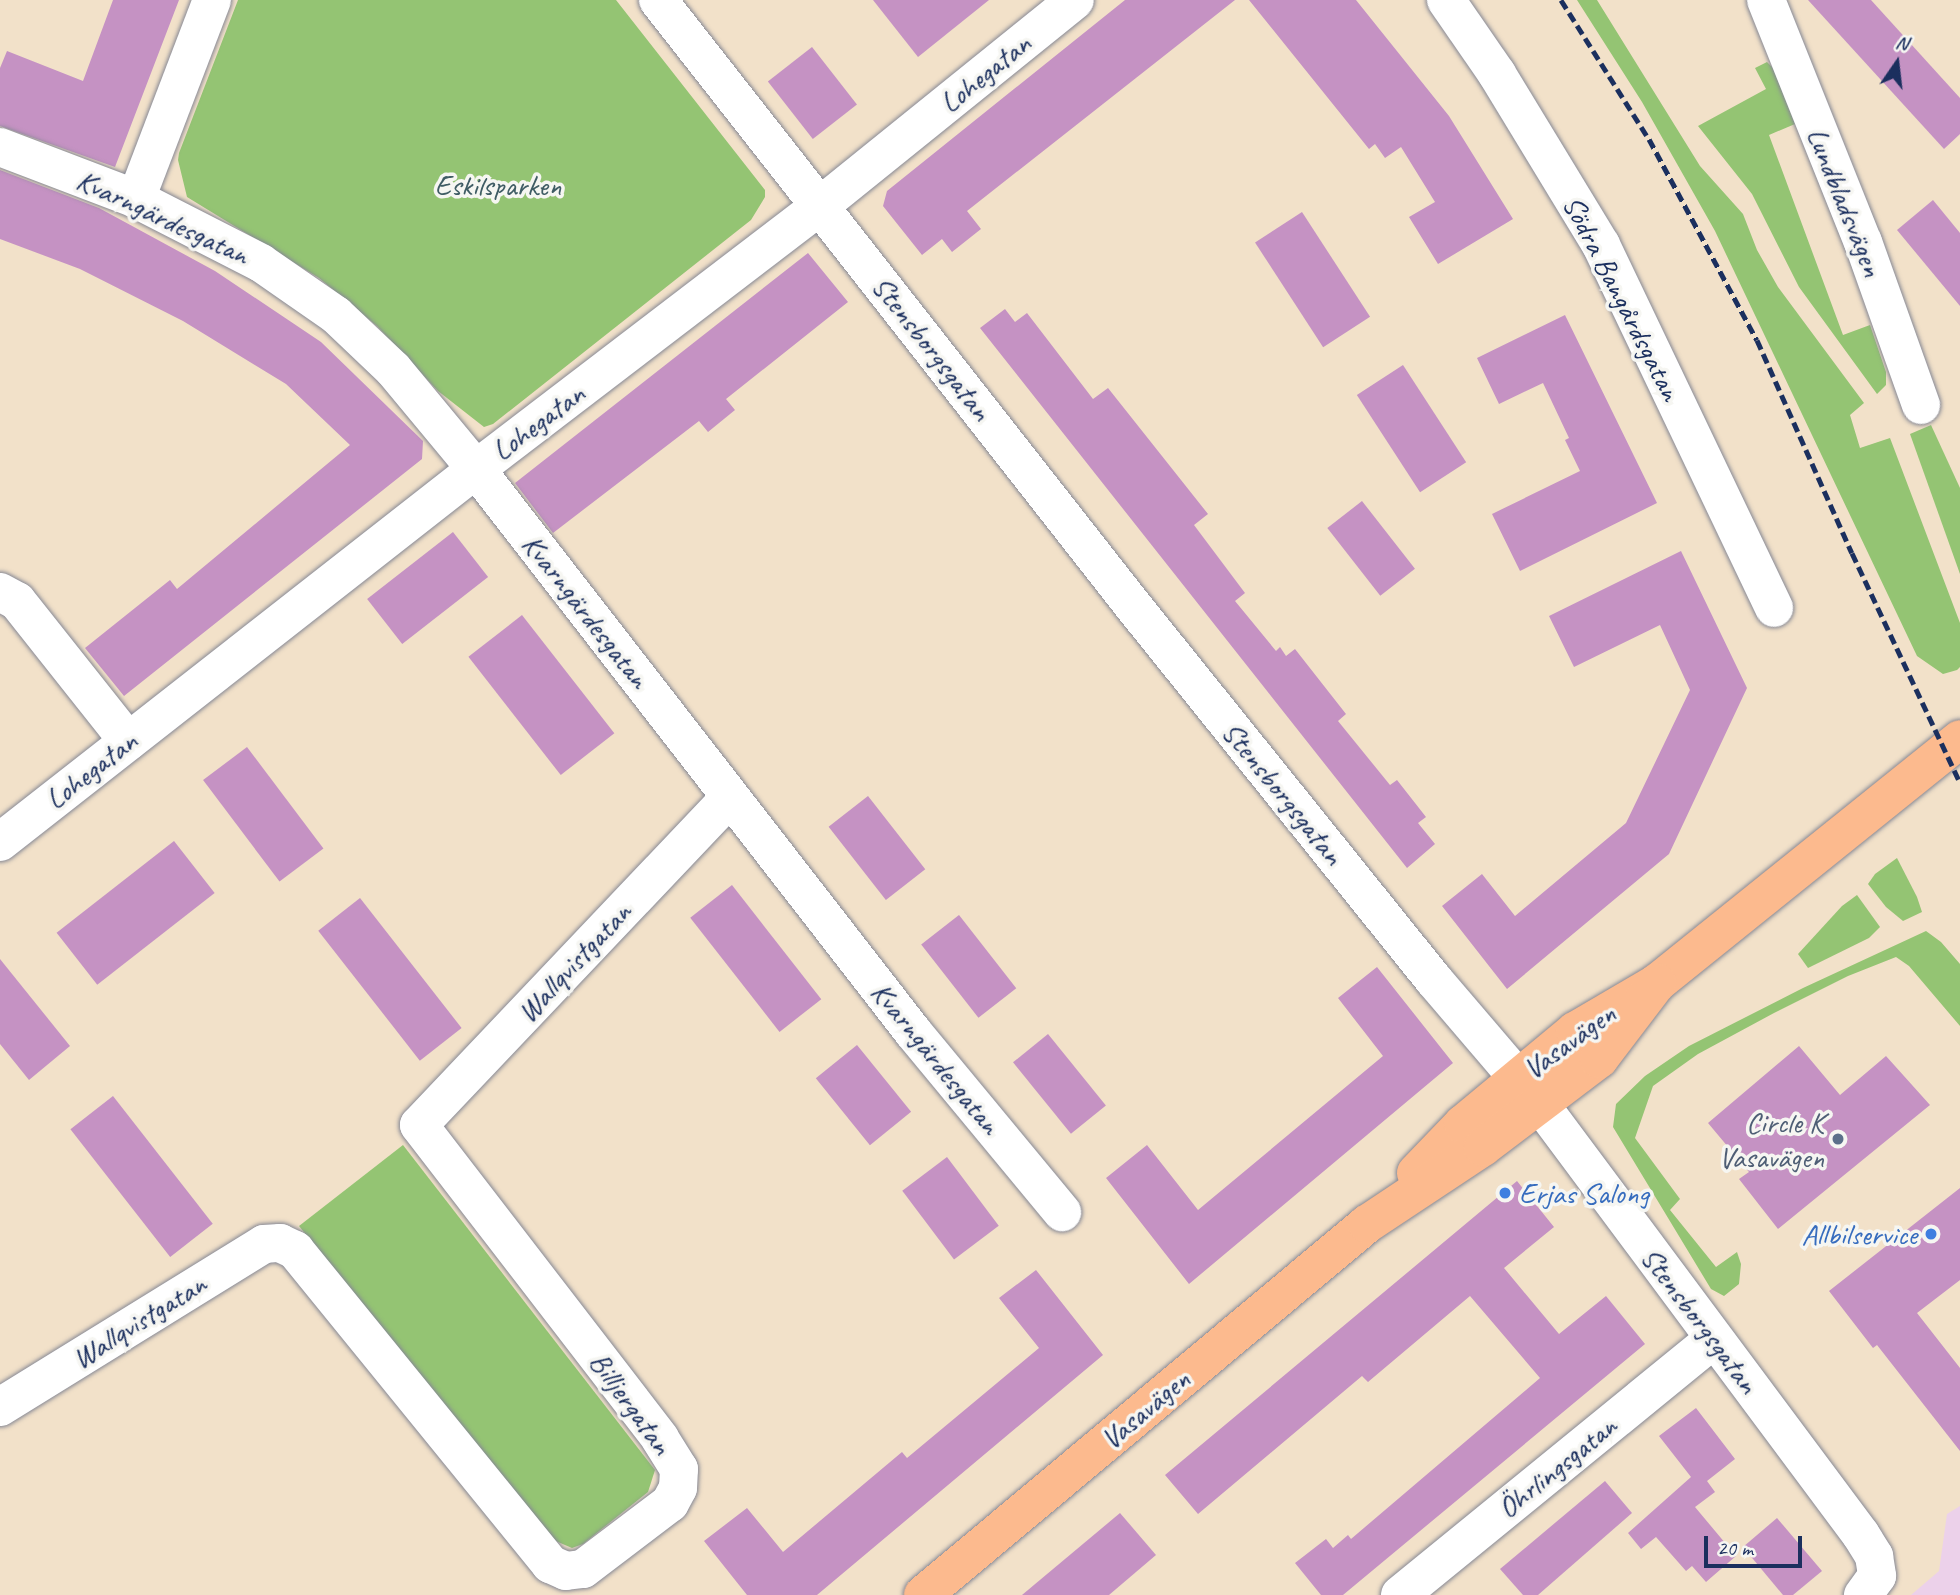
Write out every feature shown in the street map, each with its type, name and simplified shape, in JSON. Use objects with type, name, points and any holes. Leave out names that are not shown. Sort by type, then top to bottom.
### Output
[{"type":"main road","name":"Vasavägen","points":[[923,1595],[1367,1224],[1463,1124],[1529,1091],[1575,1031],[1657,983],[1960,739]]},
{"type":"street","points":[[136,199],[212,0]]},
{"type":"street","name":"Stensborgsgatan","points":[[658,0],[1134,607],[1434,980],[1529,1091],[1874,1556],[1877,1576],[1863,1595]]},
{"type":"street","name":"Lohegatan","points":[[0,842],[476,469],[821,205],[1075,0]]},
{"type":"street","name":"Södra Bangårdsgatan","points":[[1446,0],[1497,74],[1601,246],[1773,608]]},
{"type":"street","name":"Lundbladsvägen","points":[[1766,0],[1863,242],[1921,405]]},
{"type":"street","name":"Kvarngärdesgatan","points":[[0,147],[136,199],[261,263],[336,315],[393,369],[476,469],[913,1032],[1062,1212]]},
{"type":"street","points":[[0,592],[17,601],[128,741]]},
{"type":"street","name":"Wallqvistgatan","points":[[421,1127],[419,1125],[730,797]]},
{"type":"street","name":"Billjergatan","points":[[280,1243],[295,1250],[550,1564],[566,1571],[583,1569],[670,1503],[678,1488],[679,1469],[660,1438],[421,1127]]},
{"type":"street","name":"Wallqvistgatan","points":[[0,1407],[264,1244],[280,1243]]},
{"type":"street","name":"Öhrlingsgatan","points":[[1400,1595],[1714,1339]]},
{"type":"shaded area","points":[[1960,1506],[1960,1595],[1911,1595],[1939,1571],[1947,1514]]},
{"type":"green space","name":"Eskilsparken","points":[[238,0],[616,0],[765,190],[765,197],[751,220],[493,424],[484,427],[438,391],[377,326],[319,278],[187,197],[178,160],[179,153]]},
{"type":"green space","points":[[1577,0],[1597,0],[1700,166],[1743,214],[1757,250],[1778,287],[1864,403],[1850,415],[1860,448],[1890,438],[1960,623],[1960,667],[1957,670],[1943,674],[1917,656],[1715,231],[1642,102]]},
{"type":"green space","points":[[1767,62],[1773,68],[1795,124],[1769,135],[1843,335],[1870,325],[1886,372],[1886,385],[1877,394],[1799,287],[1752,194],[1698,126],[1766,89],[1755,68]]},
{"type":"green space","points":[[1931,425],[1960,488],[1960,574],[1910,434]]},
{"type":"green space","points":[[1897,858],[1922,912],[1903,921],[1886,907],[1868,884],[1875,874]]},
{"type":"green space","points":[[1857,895],[1880,927],[1869,938],[1808,968],[1798,954],[1842,906]]},
{"type":"green space","points":[[1926,931],[1941,942],[1960,964],[1960,1026],[1909,966],[1896,957],[1848,976],[1774,1013],[1698,1054],[1653,1086],[1635,1138],[1680,1199],[1670,1210],[1716,1267],[1737,1252],[1741,1264],[1739,1284],[1724,1296],[1711,1289],[1613,1127],[1616,1104],[1645,1076],[1689,1046],[1803,988]]},
{"type":"green space","points":[[403,1145],[655,1470],[648,1492],[583,1544],[572,1548],[551,1539],[299,1226]]},
{"type":"building","points":[[113,0],[179,0],[115,167],[0,126],[0,68],[7,51],[83,81]]},
{"type":"building","points":[[873,0],[989,0],[918,57]]},
{"type":"building","points":[[1125,0],[1235,0],[967,211],[981,229],[952,252],[942,239],[922,255],[883,206],[887,191]]},
{"type":"building","points":[[1249,0],[1356,0],[1449,116],[1513,219],[1438,264],[1409,217],[1435,202],[1401,147],[1385,158],[1375,144],[1369,149]]},
{"type":"building","points":[[1808,0],[1871,0],[1960,98],[1960,134],[1944,149]]},
{"type":"building","points":[[812,47],[857,105],[813,139],[768,81]]},
{"type":"building","points":[[0,170],[99,208],[215,271],[321,342],[423,441],[422,459],[124,696],[85,648],[170,580],[177,589],[350,445],[286,384],[183,321],[80,269],[0,239]]},
{"type":"building","points":[[1933,200],[1960,233],[1960,306],[1897,230]]},
{"type":"building","points":[[1302,212],[1370,317],[1323,347],[1255,242]]},
{"type":"building","points":[[808,253],[848,302],[726,399],[735,410],[708,432],[699,421],[553,533],[515,483]]},
{"type":"building","points":[[1005,309],[1015,322],[1027,313],[1093,399],[1108,388],[1208,514],[1194,525],[1245,593],[1235,601],[1276,651],[1280,647],[1286,656],[1295,649],[1346,714],[1338,721],[1390,785],[1397,780],[1426,817],[1418,823],[1435,844],[1407,868],[980,328]]},
{"type":"building","points":[[1565,315],[1657,503],[1520,571],[1492,514],[1580,471],[1565,440],[1569,438],[1543,383],[1499,404],[1477,358]]},
{"type":"building","points":[[1403,365],[1466,462],[1420,492],[1357,395]]},
{"type":"building","points":[[1362,501],[1415,569],[1380,596],[1327,528]]},
{"type":"building","points":[[453,532],[488,577],[402,644],[367,599]]},
{"type":"building","points":[[1681,551],[1747,688],[1669,854],[1507,989],[1442,906],[1482,874],[1515,916],[1626,823],[1690,690],[1660,625],[1574,667],[1549,616]]},
{"type":"building","points":[[522,615],[614,733],[561,775],[468,657]]},
{"type":"building","points":[[247,747],[323,848],[280,882],[203,780]]},
{"type":"building","points":[[868,796],[925,869],[886,900],[829,827]]},
{"type":"building","points":[[174,841],[215,893],[97,985],[57,933]]},
{"type":"building","points":[[732,885],[821,999],[780,1032],[690,918]]},
{"type":"building","points":[[360,898],[462,1028],[420,1061],[318,931]]},
{"type":"building","points":[[959,915],[1016,988],[978,1018],[921,945]]},
{"type":"building","points":[[0,959],[70,1046],[29,1080],[0,1044]]},
{"type":"building","points":[[1377,967],[1453,1063],[1189,1284],[1106,1178],[1147,1145],[1198,1210],[1383,1056],[1338,998]]},
{"type":"building","points":[[1048,1034],[1106,1105],[1071,1134],[1013,1062]]},
{"type":"building","points":[[857,1045],[911,1112],[870,1145],[816,1078]]},
{"type":"building","name":"Circle K Vasavägen","points":[[1799,1046],[1840,1095],[1886,1056],[1930,1105],[1778,1229],[1739,1179],[1749,1172],[1708,1123]]},
{"type":"building","points":[[113,1096],[213,1224],[170,1257],[70,1129]]},
{"type":"building","points":[[947,1157],[999,1226],[954,1259],[902,1191]]},
{"type":"building","points":[[1517,1181],[1554,1227],[1504,1268],[1559,1334],[1606,1296],[1645,1344],[1343,1595],[1321,1595],[1295,1563],[1326,1539],[1333,1548],[1348,1535],[1351,1539],[1540,1378],[1470,1296],[1368,1382],[1362,1376],[1198,1514],[1165,1475]]},
{"type":"building","name":"Allbilservice","points":[[1960,1188],[1960,1280],[1917,1313],[1960,1368],[1960,1451],[1877,1345],[1873,1348],[1829,1291]]},
{"type":"building","points":[[1036,1270],[1103,1355],[817,1595],[747,1595],[704,1541],[747,1508],[783,1552],[902,1452],[907,1458],[1039,1348],[999,1298]]},
{"type":"building","points":[[1696,1408],[1735,1459],[1707,1481],[1715,1492],[1695,1507],[1736,1556],[1706,1582],[1692,1566],[1686,1571],[1656,1537],[1641,1549],[1628,1533],[1691,1477],[1659,1436]]},
{"type":"building","points":[[1605,1481],[1632,1513],[1538,1595],[1523,1595],[1500,1569]]},
{"type":"building","points":[[1120,1513],[1156,1555],[1109,1595],[1022,1595]]},
{"type":"building","points":[[1777,1518],[1822,1571],[1793,1595],[1783,1595],[1743,1547]]},
{"type":"railway","points":[[1561,0],[1649,139],[1757,340],[1852,553],[1960,782]]},
{"type":"place","name":"Circle K Vasavägen","points":[[1838,1139]]},
{"type":"place","name":"Erjas Salong","points":[[1505,1193]]},
{"type":"place","name":"Allbilservice","points":[[1931,1234]]}]
